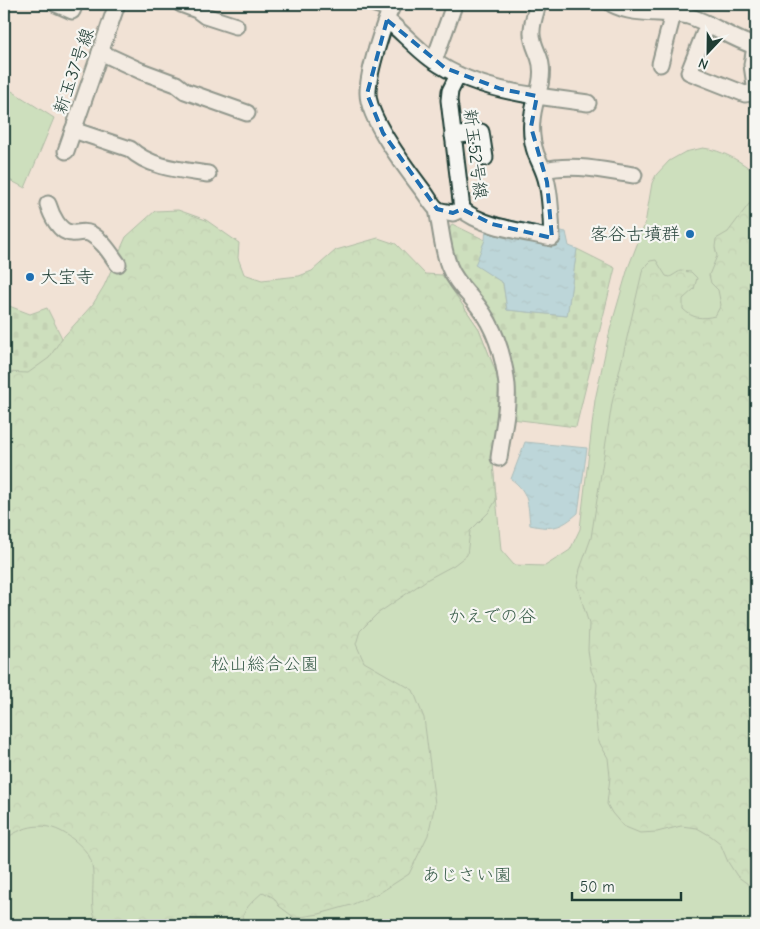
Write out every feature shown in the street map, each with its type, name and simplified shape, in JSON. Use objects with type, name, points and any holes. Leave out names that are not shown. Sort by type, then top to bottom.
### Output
[{"type":"street","points":[[56,4],[72,11],[75,4]]},
{"type":"street","name":"新玉37号線","points":[[66,151],[117,4]]},
{"type":"street","points":[[181,4],[197,10],[205,16],[236,26]]},
{"type":"street","points":[[375,4],[390,11],[434,61],[458,75],[485,85],[537,96],[588,103]]},
{"type":"street","name":"新玉52号線","points":[[458,75],[450,91],[449,100],[462,209],[468,215],[492,224],[552,238],[547,182],[533,143],[531,127],[532,113],[541,84],[542,72],[532,32],[538,4]]},
{"type":"street","points":[[612,4],[630,11],[686,16],[708,24],[736,40],[756,43],[752,65],[756,92],[745,94],[689,72],[708,24]]},
{"type":"street","points":[[434,61],[453,8]]},
{"type":"street","points":[[390,11],[369,80],[368,94],[371,107],[383,133],[398,157],[437,209],[444,250],[456,280],[490,323],[499,348],[507,385],[499,458]]},
{"type":"street","points":[[660,64],[673,14]]},
{"type":"street","points":[[100,52],[186,90],[247,113]]},
{"type":"street","points":[[73,130],[130,150],[137,156],[156,164],[208,174]]},
{"type":"street","points":[[453,136],[481,132],[485,158]]},
{"type":"street","points":[[544,170],[562,167],[580,168],[634,175]]},
{"type":"street","points":[[48,204],[55,220],[66,232],[73,234],[80,231],[90,234],[102,243],[118,264]]},
{"type":"street","points":[[437,209],[453,214],[462,209]]},
{"type":"highlighted area","points":[[387,20],[445,68],[501,89],[537,96],[531,127],[547,182],[552,238],[492,224],[462,209],[453,213],[437,209],[383,133],[367,94]]},
{"type":"green space","points":[[4,86],[54,118],[25,188],[4,177]]},
{"type":"green space","name":"松山総合公園","points":[[703,148],[732,157],[756,174],[756,925],[4,925],[4,372],[26,386],[442,275],[479,329],[499,380],[493,464],[501,550],[514,565],[545,566],[570,550],[580,529],[595,400],[610,330],[628,268],[645,224],[652,183],[656,175],[669,161],[685,152]]},
{"type":"green space","points":[[756,199],[756,890],[737,876],[728,862],[720,843],[697,828],[681,826],[657,832],[640,833],[623,826],[612,813],[607,804],[610,777],[608,758],[598,740],[595,711],[597,684],[591,670],[588,650],[589,624],[577,585],[580,569],[591,538],[612,403],[643,268],[650,261],[656,260],[666,276],[670,277],[680,271],[691,272],[697,278],[694,289],[683,299],[683,309],[690,315],[698,317],[715,316],[721,305],[718,290],[711,283],[709,275],[717,256],[716,239],[728,232],[749,204]]},
{"type":"green space","points":[[178,210],[206,220],[239,243],[238,258],[244,274],[262,280],[299,276],[312,271],[336,250],[378,238],[396,244],[425,274],[442,275],[479,329],[499,380],[493,464],[496,500],[489,512],[470,531],[467,555],[377,614],[360,631],[356,644],[364,662],[413,690],[424,718],[435,804],[428,835],[409,874],[381,892],[351,905],[319,914],[295,918],[279,906],[274,898],[263,892],[246,910],[243,915],[242,925],[98,925],[93,910],[93,869],[90,858],[79,844],[57,829],[39,826],[22,830],[4,840],[4,372],[6,373],[49,358],[57,344],[93,304],[104,286],[126,237],[155,211]]},
{"type":"green space","points":[[452,224],[485,240],[476,265],[503,283],[507,310],[567,316],[577,249],[615,268],[576,427],[512,419],[514,381],[500,329],[465,281],[457,263],[448,233]]},
{"type":"green space","points":[[4,304],[30,314],[47,308],[62,338],[49,358],[28,373],[4,372]]},
{"type":"water","points":[[487,215],[566,232],[569,246],[577,249],[567,316],[507,310],[503,283],[475,265],[485,240]]},
{"type":"water","points":[[525,442],[587,448],[578,513],[561,525],[545,527],[530,525],[528,505],[524,494],[511,479]]},
{"type":"place","name":"客谷古墳群","points":[[690,234]]},
{"type":"place","name":"大宝寺","points":[[30,277]]},
{"type":"park label","name":"かえでの谷","points":[[492,616]]},
{"type":"park label","name":"あじさい園","points":[[467,875]]}]
